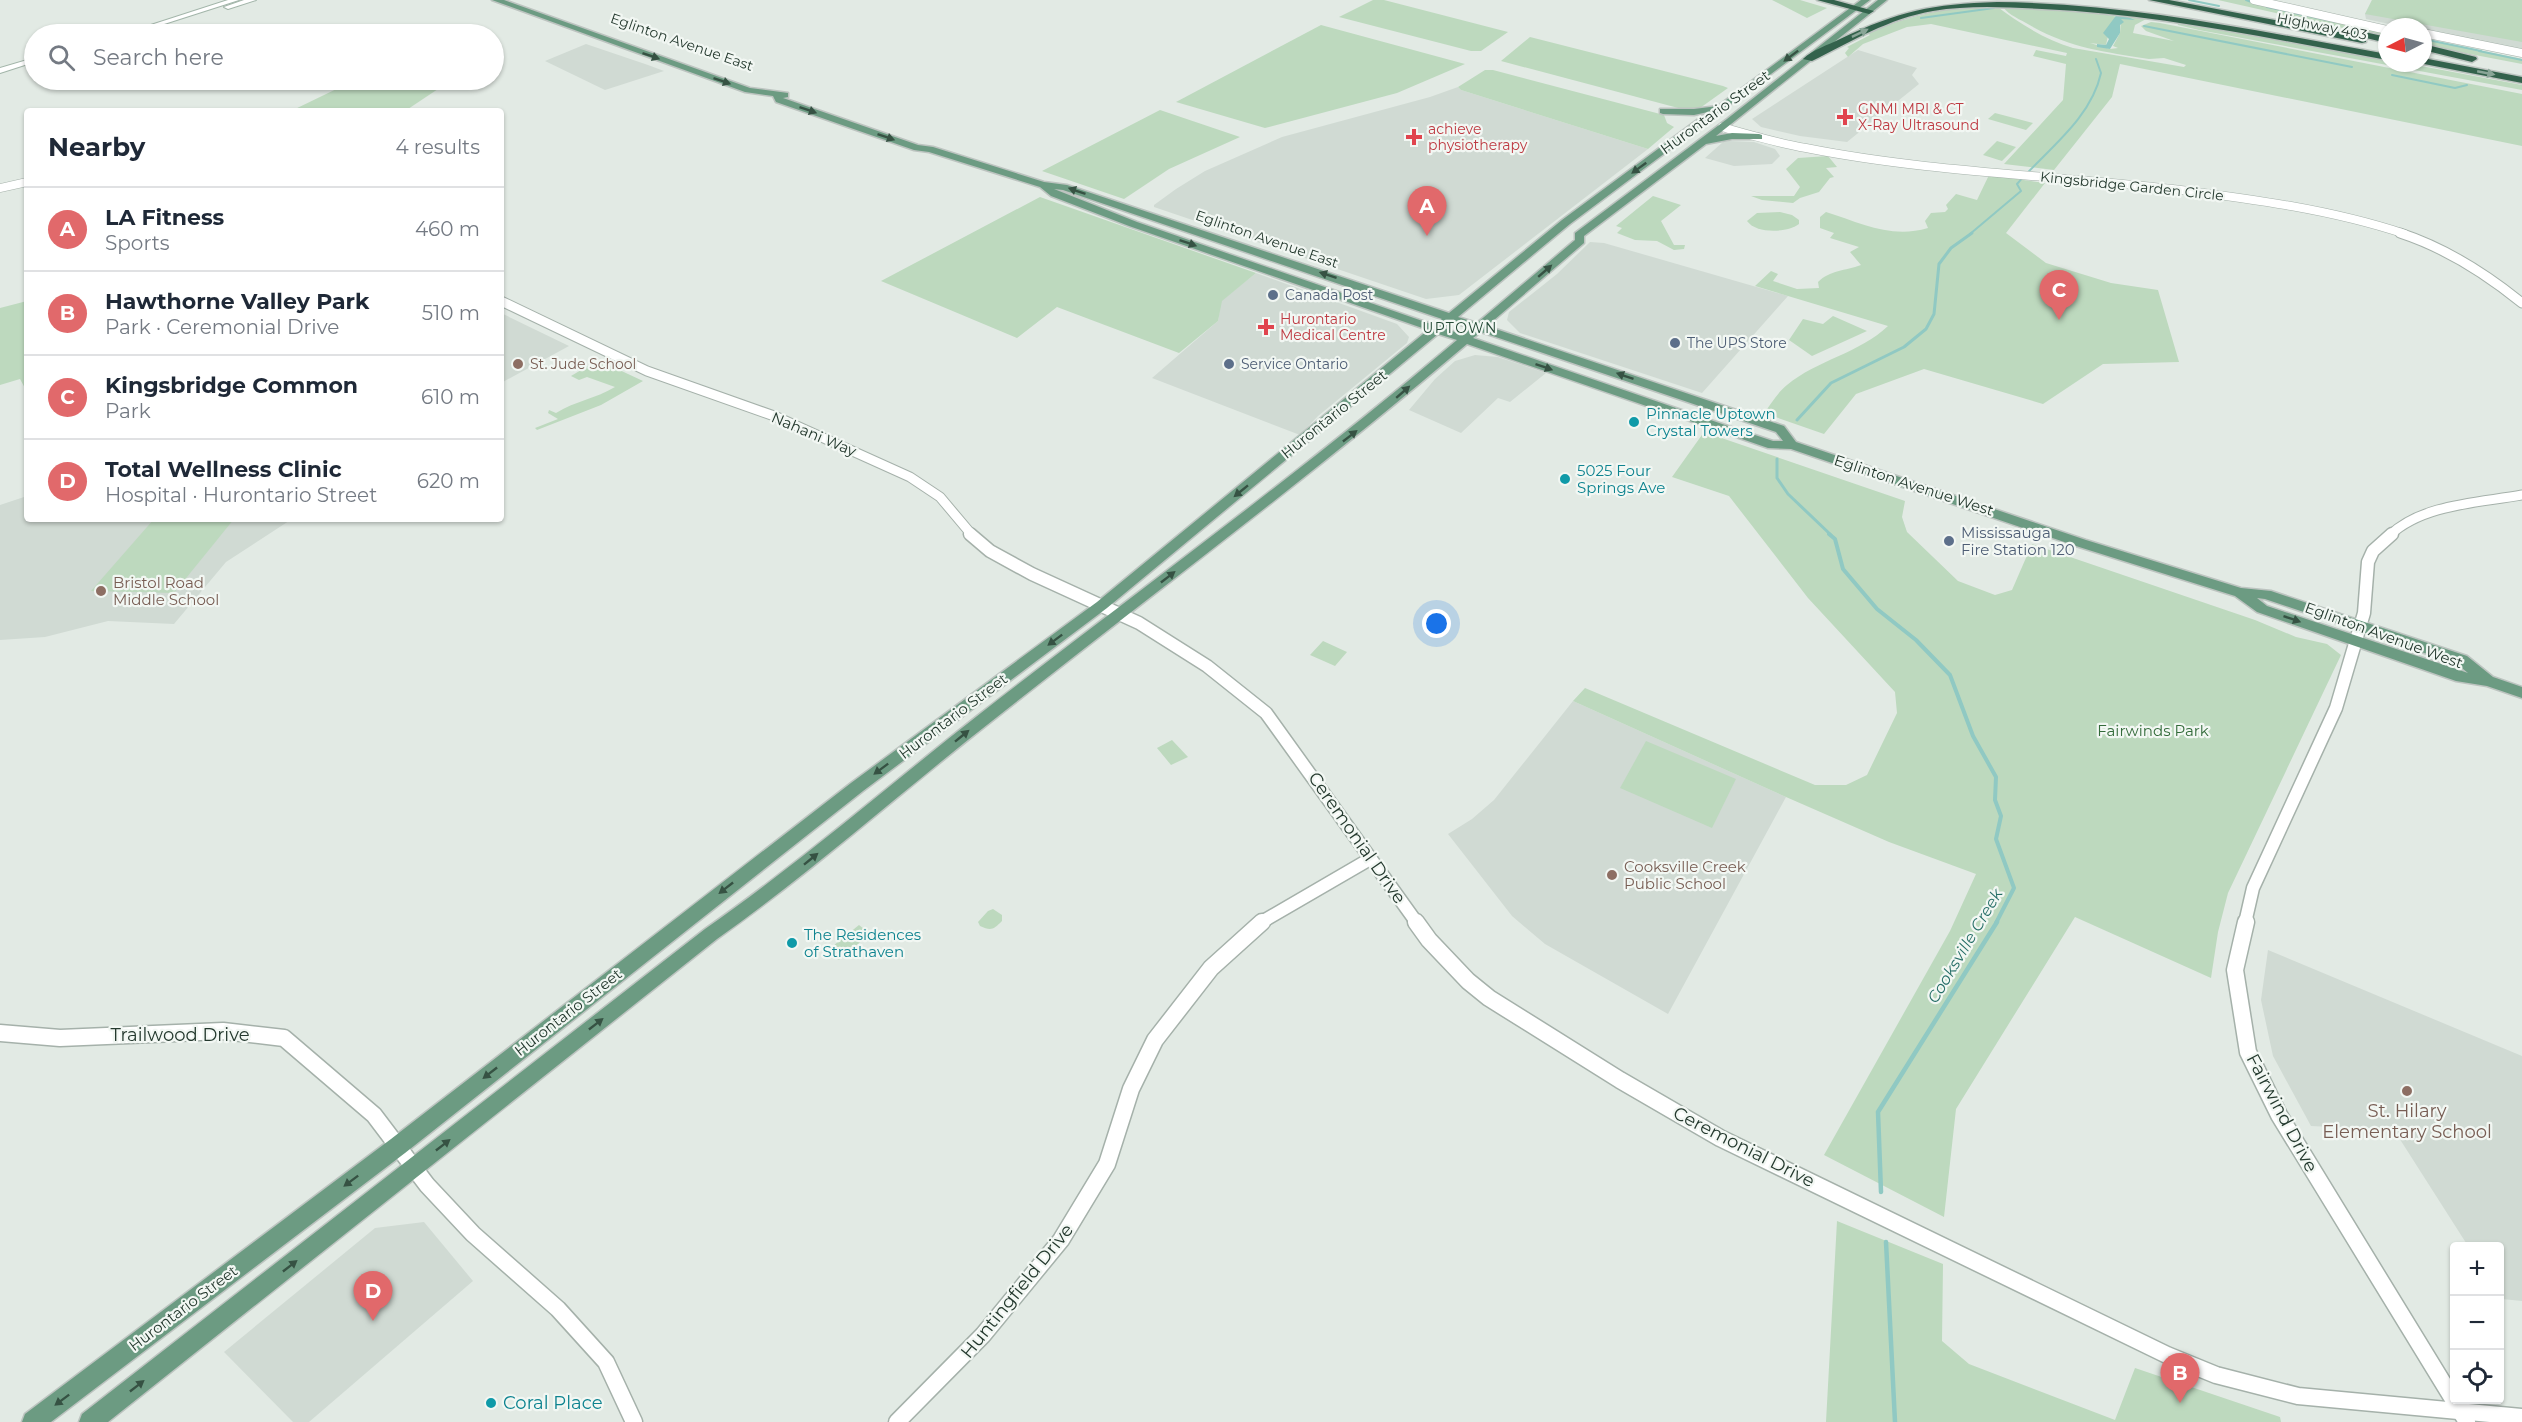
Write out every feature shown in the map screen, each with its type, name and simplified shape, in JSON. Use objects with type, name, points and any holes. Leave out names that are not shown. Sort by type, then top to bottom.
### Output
[{"type":"highway","points":[[1822,0],[1869,11]]},
{"type":"highway","name":"Highway 403","points":[[2110,0],[2378,53]]},
{"type":"highway","name":"Highway 403","points":[[2154,0],[2378,43]]},
{"type":"highway","points":[[2210,0],[2378,38]]},
{"type":"highway","points":[[1808,59],[1870,28],[1920,11],[1950,4],[2007,1],[2095,7],[2378,54]]},
{"type":"highway","points":[[2432,51],[2522,70]]},
{"type":"highway","points":[[2432,63],[2522,80]]},
{"type":"main road","points":[[161,24],[235,0]]},
{"type":"main road","points":[[211,9],[221,9],[252,0]]},
{"type":"main road","name":"Eglinton Avenue East","points":[[496,0],[553,19],[569,20],[760,84],[760,90],[777,95],[779,100],[917,148],[930,149],[1043,185],[1064,187],[1480,327]]},
{"type":"main road","name":"Hurontario Street","points":[[33,1422],[398,1146],[829,808],[1102,605],[1566,222],[1866,0]]},
{"type":"main road","name":"Hurontario Street","points":[[90,1422],[711,934],[765,896],[985,718],[1374,417],[1580,241],[1579,235],[1587,228],[1703,142],[1883,0]]},
{"type":"main road","points":[[0,73],[24,65]]},
{"type":"main road","points":[[1663,111],[1694,112],[1722,108]]},
{"type":"main road","points":[[1703,142],[1728,137],[1759,137]]},
{"type":"main road","name":"Eglinton Avenue East","points":[[1043,185],[1054,194],[1133,224],[1437,330]]},
{"type":"main road","points":[[1510,301],[1498,319],[1503,327],[1513,334],[1549,346],[1555,353]]},
{"type":"main road","points":[[1366,305],[1374,312],[1400,321],[1413,330],[1416,344],[1400,361]]},
{"type":"main road","name":"Eglinton Avenue West","points":[[1480,327],[1780,429],[1792,445]]},
{"type":"main road","name":"Eglinton Avenue West","points":[[1437,330],[1772,445],[1792,445],[2081,543],[2240,593],[2266,594],[2462,660],[2488,681]]},
{"type":"main road","points":[[1432,367],[1445,364],[1467,351],[1483,350],[1510,355]]},
{"type":"main road","name":"Eglinton Avenue West","points":[[2240,593],[2262,609],[2461,677],[2488,681],[2522,693]]},
{"type":"street","points":[[2254,0],[2378,28]]},
{"type":"street","points":[[2265,0],[2378,24]]},
{"type":"street","points":[[2432,37],[2522,55]]},
{"type":"street","name":"Kingsbridge Garden Circle","points":[[1722,127],[1759,137],[1846,154],[2271,202],[2352,217],[2411,236],[2465,260],[2522,303]]},
{"type":"street","points":[[0,188],[24,183]]},
{"type":"street","name":"Nahani Way","points":[[504,303],[647,371],[777,417],[910,477],[940,497],[969,533],[990,551],[1122,613]]},
{"type":"street","points":[[2356,641],[2368,562],[2378,545],[2403,523],[2426,513],[2522,495]]},
{"type":"street","name":"Ceremonial Drive","points":[[1122,613],[1207,666],[1266,713],[1429,940],[1448,962],[1482,992],[1600,1068],[1720,1138],[2167,1355],[2216,1375],[2298,1396],[2463,1416],[2522,1417]]},
{"type":"street","name":"Fairwind Drive","points":[[2356,641],[2336,708],[2253,888],[2235,970],[2243,1033],[2248,1052],[2279,1115],[2463,1416]]},
{"type":"street","name":"Huntingfield Drive","points":[[897,1422],[957,1364],[1052,1253],[1078,1216],[1105,1169],[1131,1091],[1143,1064],[1170,1018],[1238,942],[1257,925],[1370,859]]},
{"type":"street","name":"Trailwood Drive","points":[[0,1033],[60,1038],[223,1032],[284,1038],[366,1108],[427,1185],[488,1249],[558,1308],[606,1362],[634,1422]]},
{"type":"shaded area","points":[[2372,0],[2522,0],[2522,50],[2432,33],[2432,18],[2378,18],[2378,22],[2366,19],[2365,14]]},
{"type":"shaded area","points":[[586,44],[664,71],[605,90],[545,61]]},
{"type":"shaded area","points":[[1858,50],[1917,68],[1912,75],[1919,84],[1847,142],[1800,136],[1761,127],[1752,119]]},
{"type":"shaded area","points":[[1458,87],[1461,90],[1648,149],[1459,295],[1426,299],[1154,207],[1176,189],[1205,171],[1282,137],[1430,97]]},
{"type":"shaded area","points":[[1723,142],[1754,142],[1775,149],[1780,156],[1772,164],[1734,166],[1705,158]]},
{"type":"shaded area","points":[[1590,242],[1604,243],[1788,296],[1702,393],[1520,333],[1507,320],[1509,312],[1557,274]]},
{"type":"shaded area","points":[[1256,273],[1397,324],[1409,337],[1407,343],[1318,416],[1300,435],[1152,378],[1218,321],[1221,301]]},
{"type":"shaded area","name":"St. Jude School","points":[[504,314],[569,346],[504,381]]},
{"type":"shaded area","points":[[1475,355],[1498,357],[1546,373],[1510,402],[1498,398],[1461,433],[1409,410],[1435,379],[1455,361]]},
{"type":"shaded area","name":"Bristol Road Middle School","points":[[24,497],[24,522],[287,522],[226,562],[174,624],[108,621],[45,637],[0,640],[0,505]]},
{"type":"shaded area","name":"Cooksville Creek Public School","points":[[1573,701],[1786,797],[1668,1014],[1545,944],[1512,916],[1448,834],[1472,819],[1494,800]]},
{"type":"shaded area","name":"St. Hilary Elementary School","points":[[2268,950],[2522,1056],[2522,1301],[2504,1299],[2504,1242],[2465,1242],[2394,1130],[2311,1126],[2273,1056],[2261,1000]]},
{"type":"shaded area","points":[[424,1222],[473,1281],[309,1422],[293,1422],[224,1352],[375,1228]]},
{"type":"green space","points":[[1373,0],[1384,0],[1508,32],[1481,51],[1471,51],[1339,17]]},
{"type":"green space","points":[[1772,0],[1800,0],[1827,8],[1807,18]]},
{"type":"green space","points":[[2218,0],[2247,0],[2293,13],[2378,30],[2378,36]]},
{"type":"green space","points":[[2372,0],[2522,0],[2522,42],[2432,26],[2432,18],[2387,18],[2365,14]]},
{"type":"green space","points":[[2001,3],[2118,13],[2108,15],[2118,17],[2110,27],[2106,45],[2090,43],[2110,49],[2118,48],[2113,46],[2120,33],[2121,19],[2127,15],[2148,18],[2135,25],[2133,33],[2174,41],[2146,31],[2141,26],[2151,22],[2160,23],[2378,66],[2378,72],[2410,72],[2522,94],[2522,146],[2120,64],[2112,97],[2054,170],[2004,164],[2063,100],[2066,64],[2033,56],[2036,50],[2066,56],[2067,53],[1931,24],[1907,27],[1863,44],[1848,57],[1845,53],[1849,48],[1847,47],[1870,35],[1867,33],[1900,21],[1945,10],[1995,5],[2032,30],[2073,48],[2184,67],[2186,65],[2164,58],[2149,59],[2100,51],[2071,43],[2042,31],[2005,10]]},
{"type":"green space","points":[[2177,22],[2378,58],[2378,63],[2199,30],[2178,25]]},
{"type":"green space","points":[[1321,25],[1465,64],[1397,93],[1265,128],[1176,102]]},
{"type":"green space","points":[[1530,37],[1728,88],[1700,108],[1682,109],[1501,61]]},
{"type":"green space","points":[[2432,41],[2522,59],[2522,64],[2432,47]]},
{"type":"green space","points":[[2432,68],[2522,85],[2522,90],[2425,72],[2432,72]]},
{"type":"green space","points":[[1485,70],[1493,70],[1664,115],[1667,123],[1674,127],[1648,149],[1461,90],[1458,87]]},
{"type":"green space","points":[[334,90],[436,90],[410,108],[297,108]]},
{"type":"green space","points":[[1160,110],[1240,137],[1169,169],[1124,199],[1042,171]]},
{"type":"green space","points":[[1995,113],[2033,123],[2026,130],[1988,119]]},
{"type":"green space","points":[[1997,141],[2016,147],[2002,161],[1983,155]]},
{"type":"green space","points":[[1828,156],[1837,167],[1826,168],[1834,177],[1830,178],[1819,192],[1800,198],[1793,203],[1762,200],[1751,196],[1794,196],[1800,187],[1786,169],[1798,158]]},
{"type":"green space","points":[[1989,175],[2045,183],[2006,233],[2046,263],[2111,283],[2158,290],[2179,362],[2103,364],[2043,404],[1924,369],[1856,394],[1824,434],[1764,413],[1781,391],[1799,376],[1865,343],[1888,326],[1755,286],[1771,271],[1778,274],[1773,281],[1797,289],[1819,288],[1818,282],[1828,275],[1861,265],[1850,252],[1859,247],[1830,238],[1834,233],[1820,228],[1820,217],[1826,212],[1889,231],[1914,231],[1928,228],[1925,221],[1931,213],[1945,212],[1948,209],[1946,205],[1956,194],[1977,200]]},
{"type":"green space","points":[[1653,196],[1681,205],[1661,221],[1674,245],[1685,245],[1684,249],[1674,250],[1657,241],[1635,240],[1617,233],[1622,228],[1616,226]]},
{"type":"green space","points":[[1040,197],[1256,273],[1222,301],[1218,321],[1179,353],[1057,307],[1017,338],[881,281]]},
{"type":"green space","points":[[1780,212],[1792,215],[1799,220],[1799,224],[1787,229],[1772,231],[1757,228],[1747,221],[1757,213]]},
{"type":"green space","points":[[24,302],[24,386],[20,379],[0,385],[0,308]]},
{"type":"green space","points":[[1833,316],[1867,331],[1812,356],[1789,340],[1803,319],[1823,324]]},
{"type":"green space","points":[[598,360],[643,381],[601,405],[537,430],[535,428],[558,419],[548,413],[549,410],[556,413],[615,387],[587,377],[579,380],[571,376]]},
{"type":"green space","name":"Fairwinds Park","points":[[1704,432],[1905,501],[1902,517],[1907,532],[1958,581],[1995,595],[2012,590],[2032,544],[2255,620],[2296,637],[2327,644],[2341,655],[2228,893],[2218,932],[2211,978],[2075,917],[1956,1109],[1944,1217],[1824,1155],[1950,931],[1976,874],[1889,842],[1573,701],[1585,688],[1815,785],[1846,785],[1867,775],[1897,713],[1895,692],[1808,598],[1729,496],[1672,477]]},
{"type":"green space","points":[[151,522],[232,522],[174,593],[91,591]]},
{"type":"green space","points":[[1323,641],[1347,652],[1335,666],[1310,655]]},
{"type":"green space","points":[[1172,740],[1188,757],[1171,765],[1157,748]]},
{"type":"green space","points":[[1646,741],[1736,779],[1712,828],[1620,788]]},
{"type":"green space","points":[[993,909],[1002,915],[1002,921],[992,929],[980,926],[978,922]]},
{"type":"green space","points":[[859,925],[870,934],[839,960],[828,950]]},
{"type":"green space","points":[[1837,1221],[1943,1264],[1942,1341],[1969,1364],[2115,1420],[2135,1368],[2280,1417],[2281,1422],[1826,1422]]},
{"type":"water","points":[[2118,13],[2135,20],[2121,19],[2124,22],[2120,25],[2120,33],[2110,49],[2097,47],[2097,44],[2106,45],[2109,39],[2103,33]]},
{"type":"waterway","points":[[2189,0],[2219,6]]},
{"type":"waterway","points":[[2246,0],[2254,3]]},
{"type":"waterway","points":[[2267,7],[2336,22]]},
{"type":"waterway","points":[[1921,18],[1994,8]]},
{"type":"waterway","points":[[2144,26],[2352,67]]},
{"type":"waterway","points":[[2432,41],[2481,51]]},
{"type":"waterway","points":[[2479,51],[2522,60]]},
{"type":"waterway","name":"Cooksville Creek","points":[[1970,234],[2021,191],[2017,184],[2078,119],[2096,90],[2101,73],[2096,59]]},
{"type":"waterway","points":[[2392,75],[2455,88],[2467,85]]},
{"type":"waterway","name":"Cooksville Creek","points":[[1797,420],[1831,383],[1904,347],[1926,329],[1934,314],[1939,264],[1951,248],[1972,233]]},
{"type":"waterway","name":"Cooksville Creek","points":[[1777,459],[1777,478],[1788,494],[1831,535]]},
{"type":"waterway","name":"Cooksville Creek","points":[[1829,534],[1835,539],[1843,569],[1877,609],[1916,640],[1950,675],[1973,736],[1996,777],[1995,800],[2001,816],[1996,839],[2014,888],[1996,923]]},
{"type":"waterway","name":"Cooksville Creek","points":[[1881,1192],[1878,1112],[1997,922]]},
{"type":"waterway","name":"Cooksville Creek","points":[[1886,1242],[1895,1422]]},
{"type":"place","name":"GNMI MRI & CT X-Ray Ultrasound","points":[[1845,117]]},
{"type":"place","name":"achieve physiotherapy","points":[[1414,137]]},
{"type":"place","name":"LA Fitness","points":[[1427,236]]},
{"type":"place","name":"Canada Post","points":[[1273,295]]},
{"type":"place","name":"Kingsbridge Common","points":[[2059,320]]},
{"type":"place","name":"Hurontario Medical Centre","points":[[1266,327]]},
{"type":"place","name":"The UPS Store","points":[[1675,343]]},
{"type":"place","name":"St. Jude School","points":[[518,364]]},
{"type":"place","name":"Service Ontario","points":[[1229,364]]},
{"type":"place","name":"Pinnacle Uptown Crystal Towers","points":[[1634,422]]},
{"type":"place","name":"5025 Four Springs Ave","points":[[1565,479]]},
{"type":"place","name":"Mississauga Fire Station 120","points":[[1949,541]]},
{"type":"place","name":"Bristol Road Middle School","points":[[101,591]]},
{"type":"place","name":"Cooksville Creek Public School","points":[[1612,875]]},
{"type":"place","name":"The Residences of Strathaven","points":[[792,943]]},
{"type":"place","name":"St. Hilary Elementary School","points":[[2407,1091]]},
{"type":"place","name":"Total Wellness Clinic","points":[[373,1321]]},
{"type":"place","name":"Coral Place","points":[[491,1403]]},
{"type":"place","name":"Hawthorne Valley Park","points":[[2180,1403]]},
{"type":"district","name":"UPTOWN","points":[[1460,328]]}]
